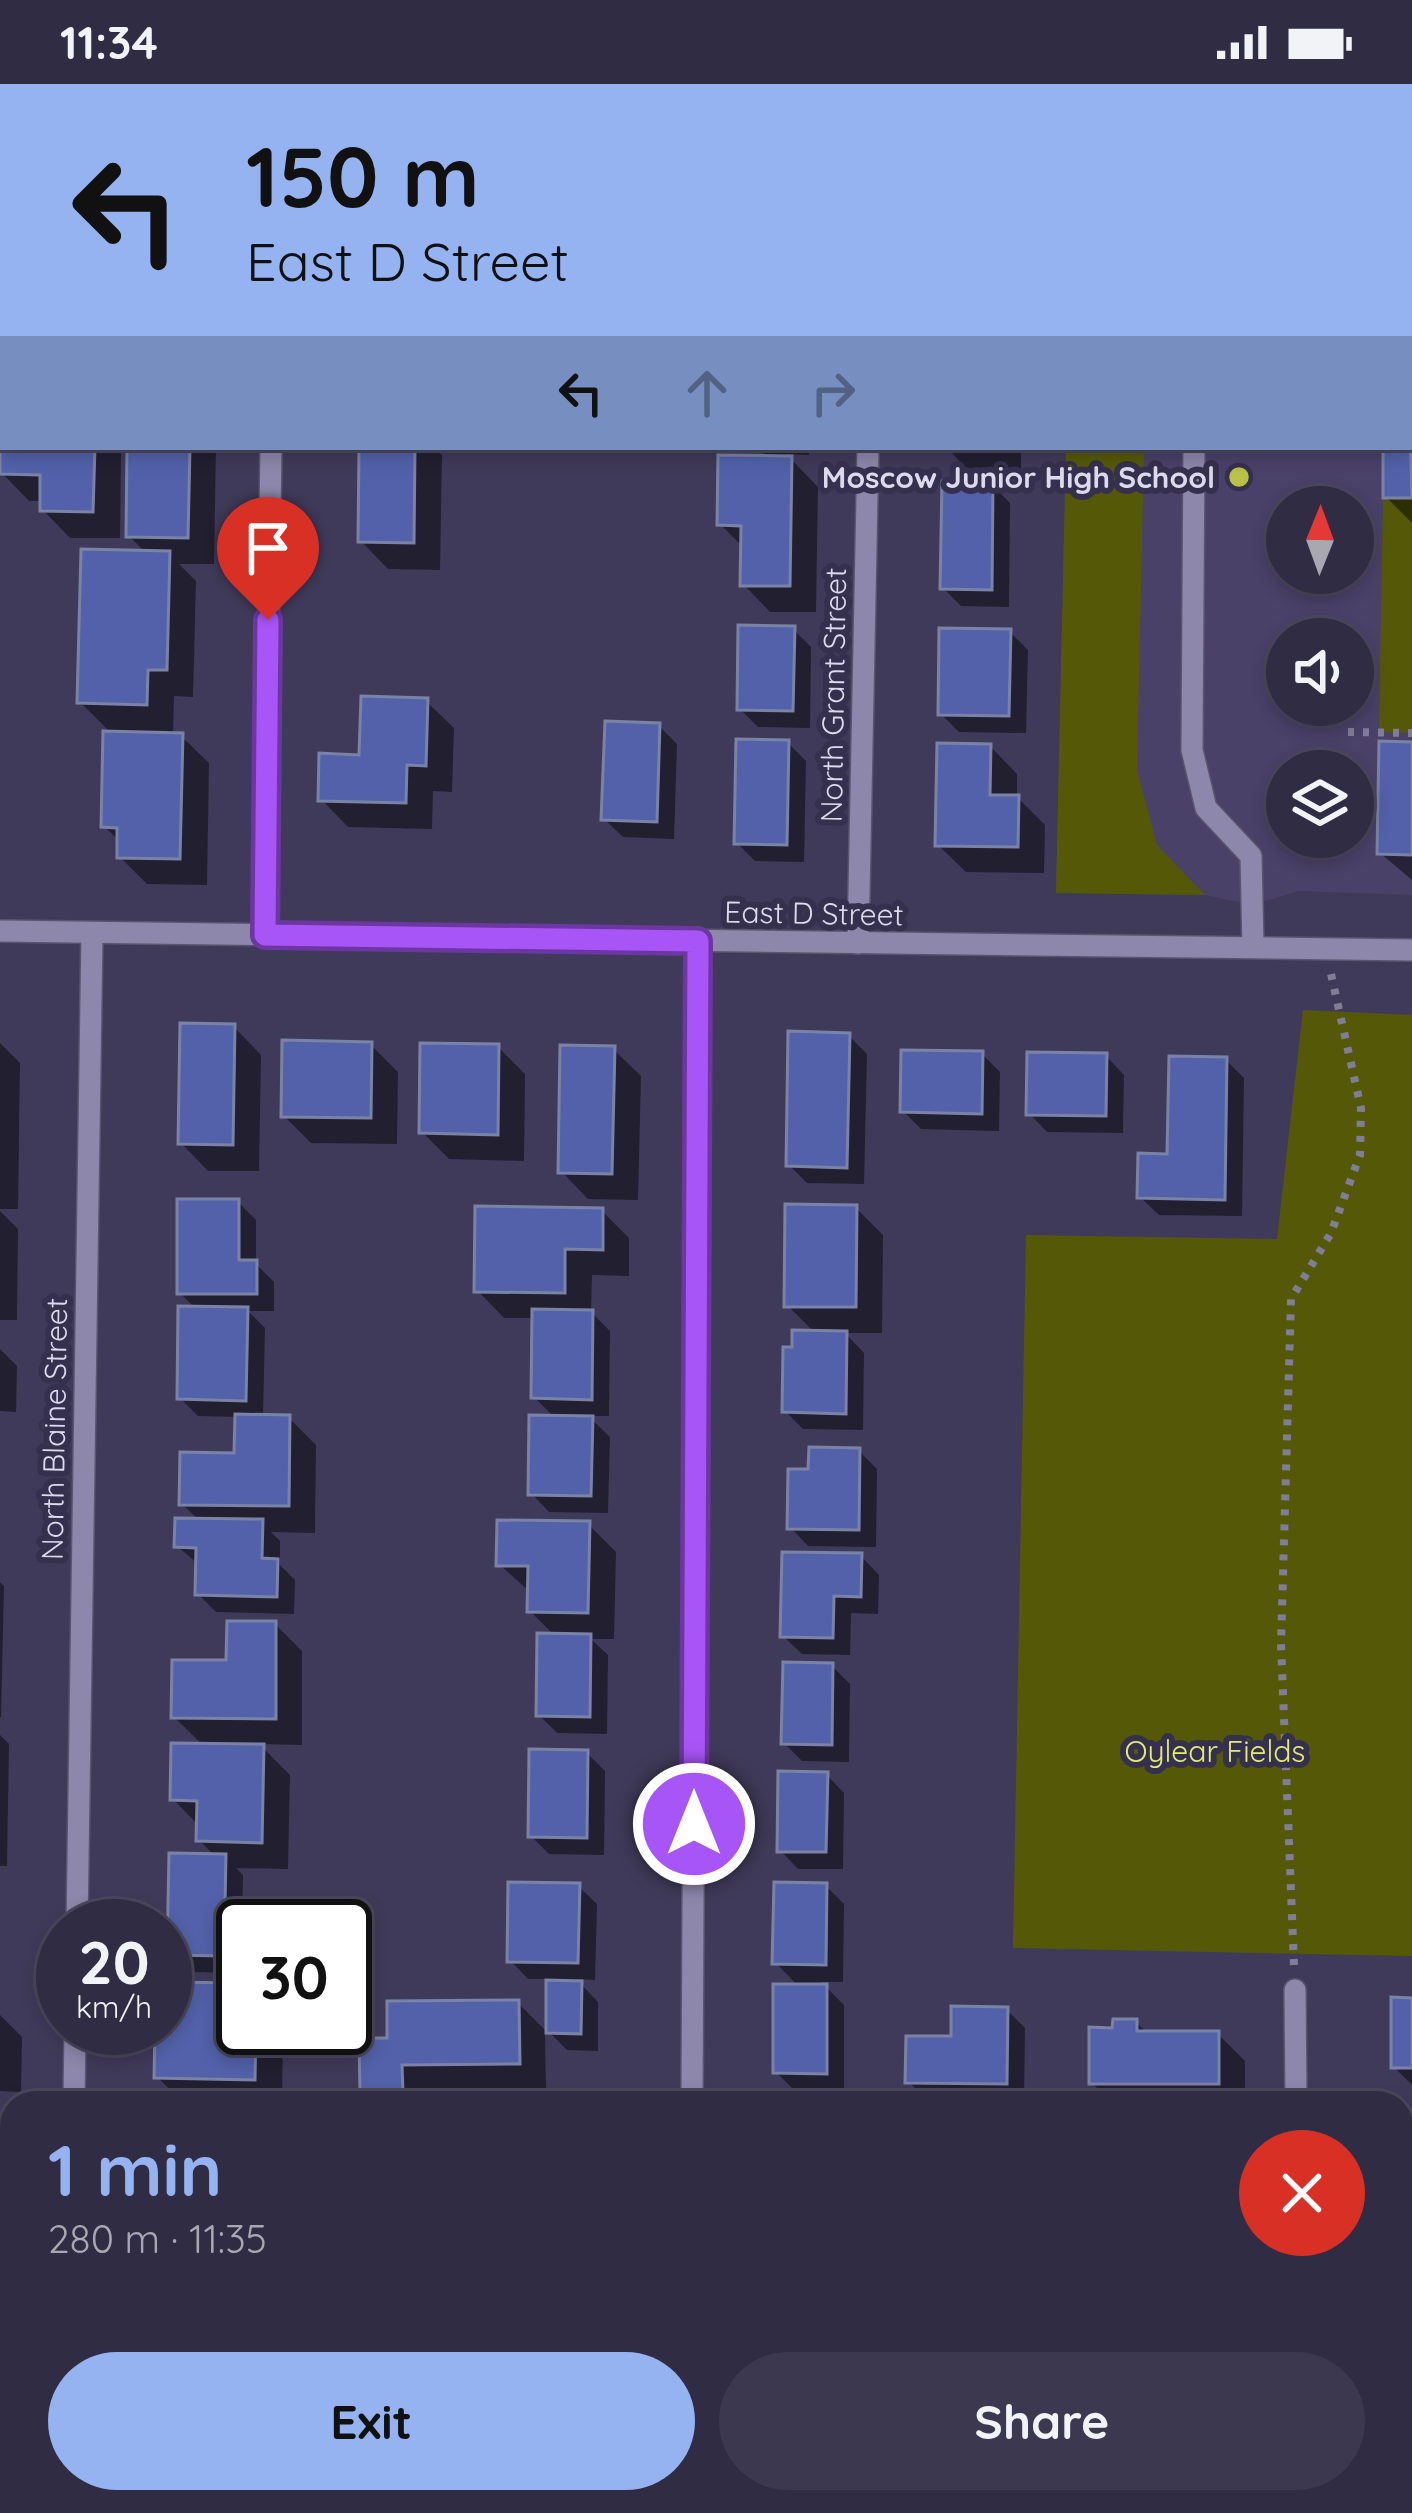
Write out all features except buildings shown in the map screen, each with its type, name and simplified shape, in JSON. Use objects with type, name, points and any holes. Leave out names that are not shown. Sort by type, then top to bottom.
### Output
[{"type":"street","points":[[265,935],[271,450]]},
{"type":"street","name":"North Grant Street","points":[[858,943],[868,450]]},
{"type":"street","points":[[1194,450],[1192,750],[1206,808],[1251,856],[1253,947]]},
{"type":"street","name":"East D Street","points":[[0,931],[1412,950]]},
{"type":"street","name":"North Blaine Street","points":[[77,1899],[92,933]]},
{"type":"street","points":[[692,2091],[698,941]]},
{"type":"street","points":[[1295,1990],[1295,2091]]},
{"type":"street","points":[[74,2091],[75,2055]]},
{"type":"path","points":[[1348,732],[1412,733]]},
{"type":"path","points":[[1295,1990],[1281,1644],[1291,1299],[1331,1233],[1360,1155],[1361,1108],[1325,948]]},
{"type":"shaded area","name":"Moscow Junior High School","points":[[1066,450],[1412,450],[1412,895],[1299,891],[1252,905],[1205,895],[1056,893]]},
{"type":"green space","points":[[1066,450],[1144,450],[1137,770],[1157,845],[1205,895],[1056,893]]},
{"type":"green space","points":[[1383,498],[1412,498],[1412,733],[1379,732]]},
{"type":"green space","name":"Oylear Fields","points":[[1303,1010],[1412,1015],[1412,1956],[1013,1948],[1026,1235],[1277,1239]]},
{"type":"place","name":"Moscow Junior High School","points":[[1239,477]]},
{"type":"route","points":[[268,620],[265,935],[698,941],[694,1824]]}]
